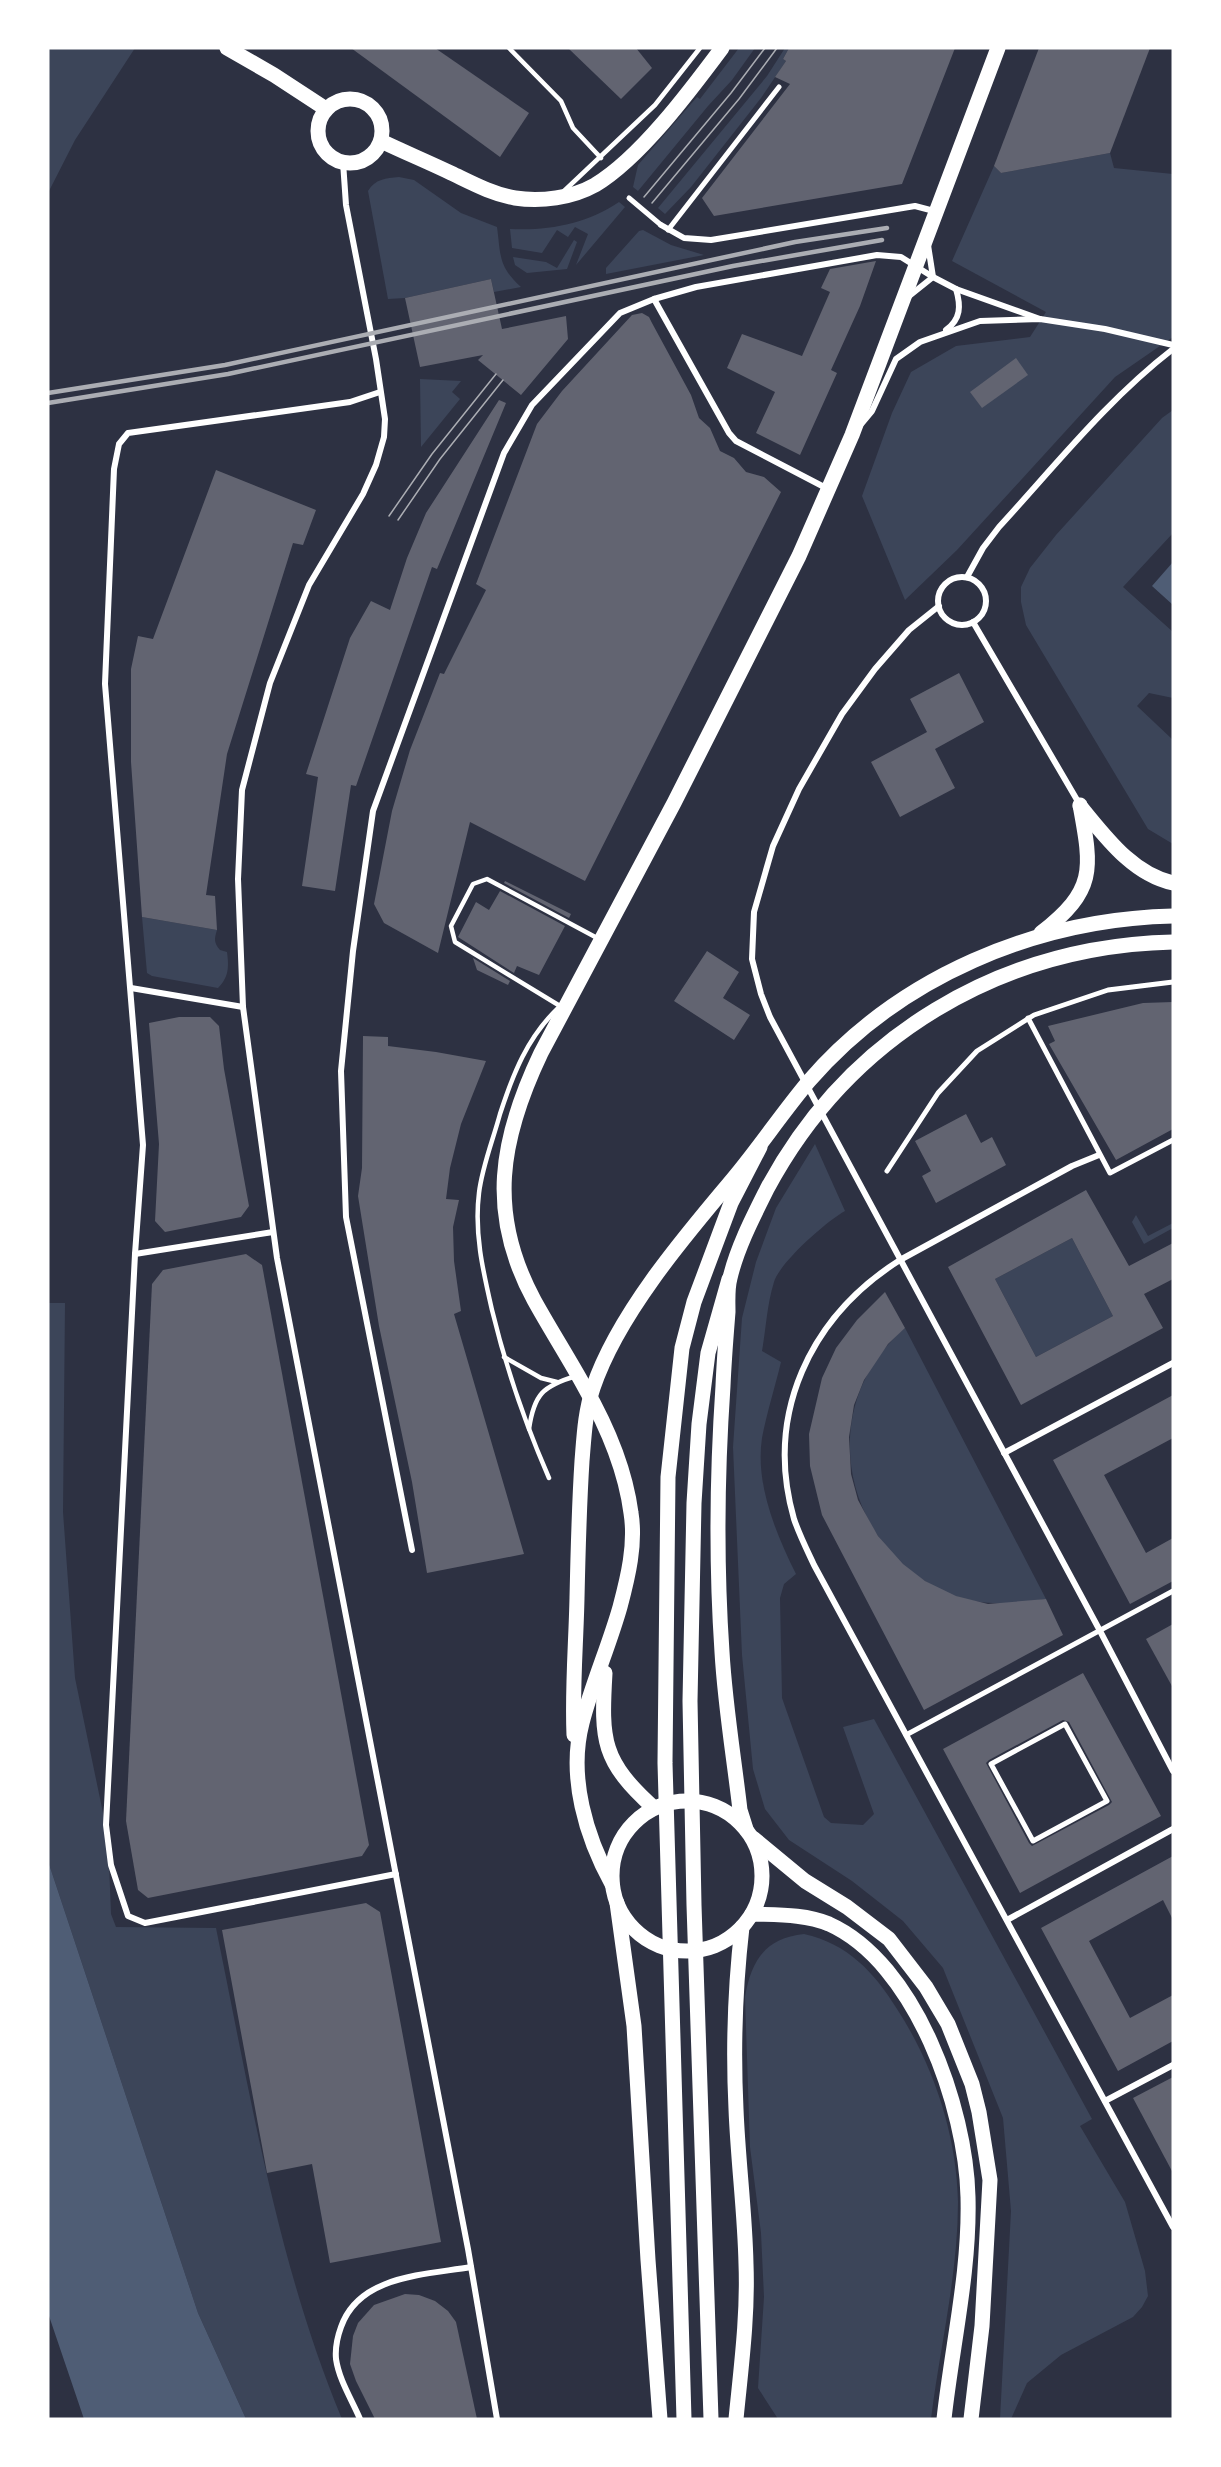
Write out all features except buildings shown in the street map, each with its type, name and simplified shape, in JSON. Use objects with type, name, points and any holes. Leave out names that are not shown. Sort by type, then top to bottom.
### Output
[{"type":"main road","points":[[227,48],[326,109]]},
{"type":"main road","points":[[381,141],[490,191],[514,198],[536,200],[556,198],[594,186],[622,165],[678,105],[722,48]]},
{"type":"main road","points":[[577,1774],[582,1724],[606,1656],[627,1582],[632,1516],[628,1488],[608,1428],[533,1299],[518,1266],[503,1205],[503,1173],[517,1111],[541,1053],[728,700],[828,489],[852,435],[998,48]]},
{"type":"main road","points":[[353,98],[371,105],[381,121],[381,141],[377,149],[362,161],[343,162],[325,150],[320,140],[318,129],[321,118],[326,109],[334,103],[353,98]]},
{"type":"main road","points":[[1080,805],[1111,842],[1131,861],[1151,874],[1173,883]]},
{"type":"main road","points":[[1035,938],[1066,914],[1079,896],[1088,869],[1087,842],[1080,805]]},
{"type":"main road","points":[[660,2419],[634,2026],[617,1903],[612,1884],[600,1862],[582,1807],[577,1774],[573,1701],[577,1523],[585,1425],[593,1388],[617,1337],[659,1271],[696,1222],[760,1147],[810,1081],[844,1045],[874,1019],[942,975],[984,955],[1035,938],[1091,924],[1173,916]]},
{"type":"main road","points":[[711,2419],[694,1905],[690,1701],[694,1503],[699,1424],[708,1353],[729,1279],[754,1214],[783,1161],[830,1098],[890,1039],[955,998],[994,979],[1042,963],[1096,950],[1173,942]]},
{"type":"main road","points":[[684,2419],[665,1763],[668,1477],[682,1348],[694,1302],[731,1203],[760,1147]]},
{"type":"main road","points":[[617,1903],[632,1928],[651,1942],[681,1951],[708,1949],[728,1940],[752,1914],[758,1900],[762,1876],[761,1858],[740,1810],[722,1654],[718,1519],[719,1440],[729,1279]]},
{"type":"main road","points":[[606,1656],[603,1720],[609,1755],[622,1775],[654,1808]]},
{"type":"main road","points":[[612,1884],[612,1866],[621,1840],[633,1824],[654,1808],[673,1802],[699,1802],[726,1811],[749,1834],[805,1881],[847,1906],[889,1939],[926,1987],[942,2014],[972,2084],[990,2180],[982,2326],[971,2419]]},
{"type":"main road","points":[[752,1914],[808,1918],[826,1923],[855,1940],[888,1974],[905,1996],[930,2038],[958,2123],[968,2196],[964,2270],[944,2419]]},
{"type":"main road","points":[[736,2419],[744,2337],[746,2264],[734,2039],[736,1975],[742,1927]]},
{"type":"street","points":[[668,230],[779,87]]},
{"type":"street","points":[[343,162],[346,205],[365,294],[385,419],[384,437],[376,465],[363,494],[305,596],[270,683],[242,790],[238,879],[243,1007],[273,1232],[471,2267],[497,2419]]},
{"type":"street","points":[[629,198],[668,230],[684,238],[711,240],[915,206],[935,211]]},
{"type":"street","points":[[926,238],[933,277]]},
{"type":"street","points":[[411,1550],[346,1217],[341,1071],[352,951],[373,811],[504,453],[532,405],[620,313],[654,299],[696,287],[877,255],[901,257],[956,289],[1040,319]]},
{"type":"street","points":[[903,302],[933,277]]},
{"type":"street","points":[[935,336],[953,325],[957,319],[961,304],[956,289]]},
{"type":"street","points":[[654,299],[729,433],[736,441],[828,489]]},
{"type":"street","points":[[852,435],[872,411],[896,359],[920,342],[980,321],[1040,319],[1105,328],[1173,347]]},
{"type":"street","points":[[967,577],[983,548],[999,527],[1108,407],[1142,373],[1173,347]]},
{"type":"street","points":[[380,392],[350,402],[128,433],[119,444],[113,493],[105,684],[143,1145],[135,1254],[106,1825],[111,1865],[128,1916],[145,1923],[396,1874]]},
{"type":"street","points":[[967,577],[976,581],[982,588],[986,597],[985,607],[981,616],[974,622],[966,624],[952,622],[942,613],[939,606],[940,592],[953,579],[967,577]]},
{"type":"street","points":[[939,606],[909,630],[875,669],[842,714],[799,789],[773,846],[754,912],[753,958],[764,1002],[784,1044],[1099,1629],[1173,1772]]},
{"type":"street","points":[[974,622],[1080,805]]},
{"type":"street","points":[[887,1172],[939,1093],[978,1051],[1028,1018],[1107,990],[1173,982]]},
{"type":"street","points":[[131,988],[243,1007]]},
{"type":"street","points":[[1028,1018],[1110,1173],[1173,1140]]},
{"type":"street","points":[[1099,1155],[1072,1166],[900,1260],[865,1284],[841,1308],[820,1334],[797,1384],[785,1435],[785,1473],[794,1519],[814,1565],[1173,2227]]},
{"type":"street","points":[[135,1254],[273,1232]]},
{"type":"street","points":[[1004,1453],[1173,1363]]},
{"type":"street","points":[[906,1735],[1173,1591]]},
{"type":"street","points":[[1065,1724],[1107,1801],[1033,1841],[991,1764],[1065,1724]]},
{"type":"street","points":[[1007,1920],[1173,1829]]},
{"type":"street","points":[[1105,2101],[1173,2064]]},
{"type":"street","points":[[360,2419],[339,2370],[336,2357],[336,2340],[344,2319],[357,2301],[375,2287],[395,2280],[471,2267]]},
{"type":"lane","points":[[509,48],[561,101],[573,128],[601,158]]},
{"type":"lane","points":[[556,198],[655,105],[700,48]]},
{"type":"lane","points":[[560,1006],[454,942],[451,926],[473,884],[487,879],[601,940]]},
{"type":"lane","points":[[549,1478],[529,1432],[504,1357],[479,1250],[479,1191],[516,1066],[542,1024],[573,994]]},
{"type":"lane","points":[[504,1357],[541,1378],[557,1382]]},
{"type":"lane","points":[[529,1432],[531,1414],[540,1393],[557,1382],[578,1375]]},
{"type":"shaded area","points":[[48,48],[135,48],[75,140],[48,193]]},
{"type":"shaded area","points":[[739,48],[755,48],[732,80],[638,191],[633,187],[638,165],[697,97],[700,99]]},
{"type":"shaded area","points":[[785,48],[789,48],[783,59],[786,61],[761,98],[691,187],[665,214],[658,208],[767,76]]},
{"type":"shaded area","points":[[1110,153],[1114,168],[1173,174],[1173,337],[1115,377],[957,550],[905,600],[862,496],[892,413],[911,372],[956,346],[1030,337],[1046,312],[952,261],[994,166],[1001,173]]},
{"type":"shaded area","points":[[399,177],[414,180],[461,213],[497,227],[504,266],[521,287],[494,292],[491,279],[405,298],[388,299],[368,191],[377,182]]},
{"type":"shaded area","points":[[619,202],[625,207],[576,265],[588,234],[575,227],[568,237],[557,230],[542,253],[512,248],[510,229],[539,229],[580,221],[607,210]]},
{"type":"shaded area","points":[[643,230],[671,245],[704,255],[606,274],[606,268],[639,231]]},
{"type":"shaded area","points":[[574,240],[577,242],[567,269],[527,273],[515,265],[513,257],[546,262],[557,268]]},
{"type":"shaded area","points":[[420,379],[461,381],[452,392],[460,399],[421,447]]},
{"type":"shaded area","points":[[1173,410],[1173,533],[1123,587],[1173,632],[1173,698],[1149,693],[1137,706],[1173,740],[1173,844],[1148,829],[1026,625],[1021,602],[1021,587],[1030,568],[1056,535],[1162,418]]},
{"type":"shaded area","points":[[1173,562],[1173,605],[1152,586]]},
{"type":"shaded area","points":[[142,917],[217,930],[216,943],[220,950],[227,952],[228,957],[227,972],[222,984],[218,988],[152,976],[147,973]]},
{"type":"shaded area","points":[[815,1144],[845,1211],[794,1253],[778,1274],[770,1299],[762,1351],[781,1362],[762,1438],[764,1491],[781,1542],[796,1574],[784,1584],[780,1598],[782,1698],[824,1817],[831,1823],[863,1825],[874,1814],[843,1727],[874,1719],[1092,2119],[1080,2126],[1125,2202],[1145,2271],[1148,2296],[1133,2317],[1061,2355],[1027,2383],[1011,2419],[1000,2419],[1011,2211],[1003,2118],[943,1968],[903,1921],[852,1881],[789,1840],[765,1809],[753,1769],[742,1655],[733,1447],[742,1318],[756,1262],[776,1208]]},
{"type":"shaded area","points":[[1136,1215],[1148,1236],[1173,1223],[1173,1228],[1144,1244],[1132,1222]]},
{"type":"shaded area","points":[[1072,1238],[1113,1316],[1036,1357],[995,1279]]},
{"type":"shaded area","points":[[48,1303],[65,1303],[63,1512],[75,1678],[108,1837],[111,1914],[116,1927],[216,1928],[267,2177],[300,2300],[319,2360],[342,2419],[246,2419],[198,2313],[48,1861]]},
{"type":"shaded area","points":[[905,1328],[1046,1599],[989,1603],[955,1596],[917,1575],[886,1547],[865,1513],[853,1476],[850,1436],[858,1397],[876,1360]]},
{"type":"shaded area","points":[[48,1861],[198,2313],[246,2419],[84,2419],[48,2313]]},
{"type":"shaded area","points":[[804,1934],[847,1952],[879,1983],[910,2030],[922,2053],[948,2126],[957,2177],[957,2229],[952,2283],[931,2419],[778,2419],[758,2388],[764,2297],[761,2233],[750,2147],[745,1997],[751,1973],[762,1954],[779,1940]]},
{"type":"tram line","points":[[644,197],[731,93],[765,48]]},
{"type":"tram line","points":[[652,203],[739,99],[777,48]]},
{"type":"tram line","points":[[389,516],[432,454],[496,374]]},
{"type":"tram line","points":[[398,520],[440,459],[503,380]]},
{"type":"railway","points":[[48,393],[225,365],[795,242],[887,228]]},
{"type":"railway","points":[[48,403],[228,374],[733,266],[882,240]]}]
